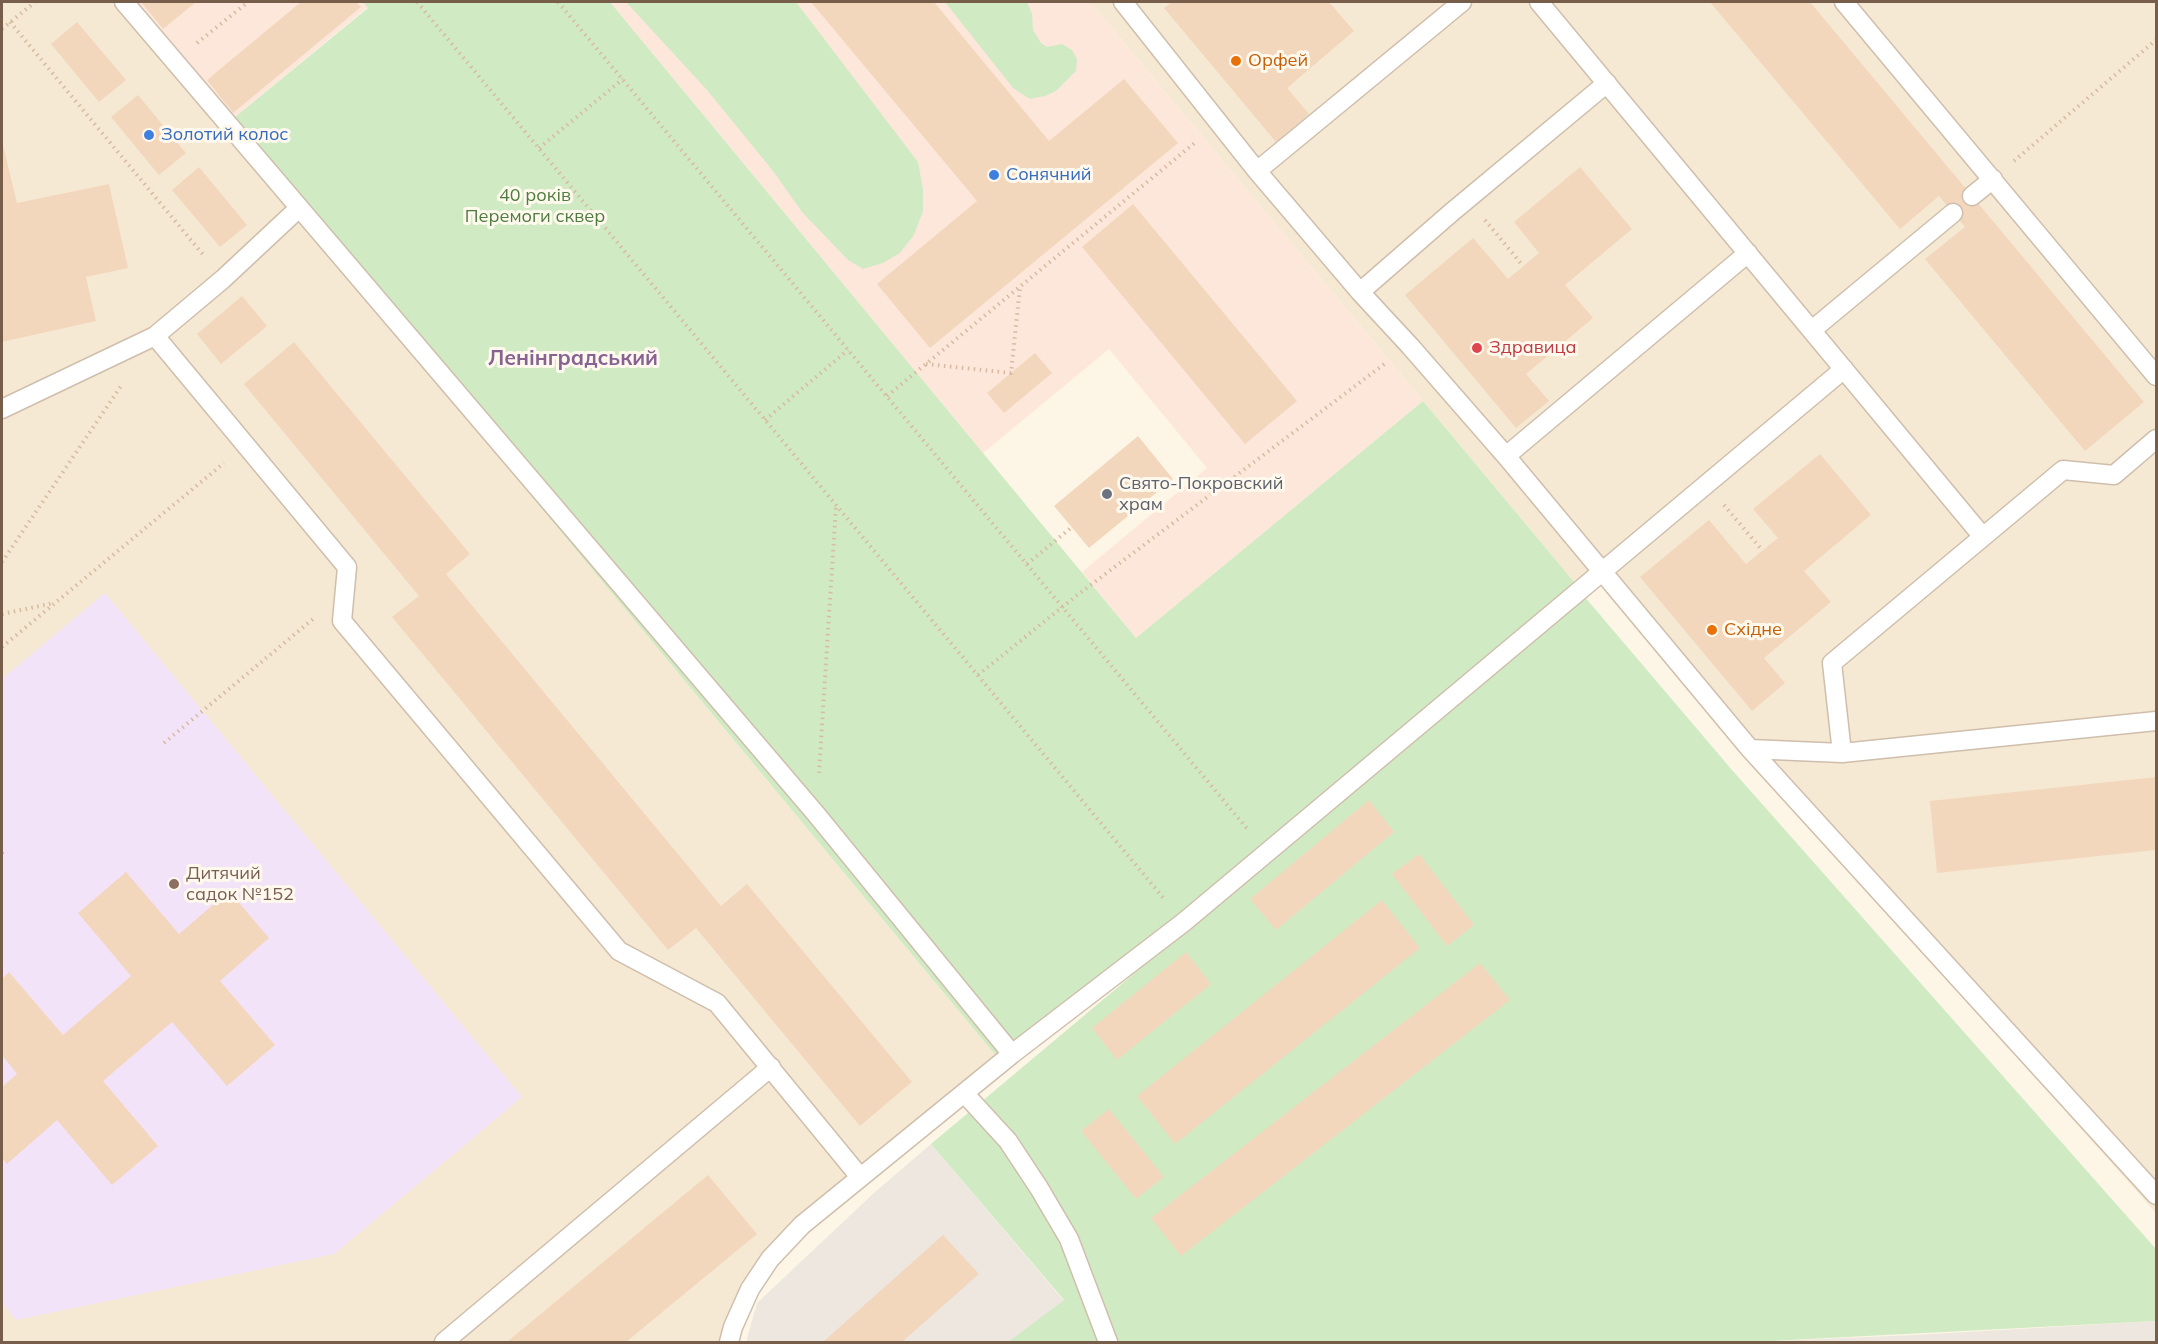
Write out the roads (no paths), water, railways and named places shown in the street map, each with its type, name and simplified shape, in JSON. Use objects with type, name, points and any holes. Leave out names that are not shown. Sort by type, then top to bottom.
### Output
[{"type":"lane","points":[[124,2],[816,814],[1012,1054]]},
{"type":"lane","points":[[1123,2],[1257,171],[1360,292],[1410,345],[1506,456],[1750,749],[2157,1195]]},
{"type":"lane","points":[[1257,171],[1462,2]]},
{"type":"lane","points":[[1539,2],[1983,537]]},
{"type":"lane","points":[[1844,2],[2157,376]]},
{"type":"lane","points":[[1360,292],[1467,199],[1607,83]]},
{"type":"lane","points":[[1972,196],[1993,179]]},
{"type":"lane","points":[[2,409],[155,336],[223,279],[300,208]]},
{"type":"lane","points":[[1812,330],[1953,213]]},
{"type":"lane","points":[[1506,456],[1748,253]]},
{"type":"lane","points":[[155,336],[347,567],[342,621],[619,951],[717,1003],[860,1177]]},
{"type":"lane","points":[[729,1342],[733,1327],[750,1289],[770,1259],[802,1225],[1012,1054],[1184,922],[1844,369]]},
{"type":"lane","points":[[1842,753],[1832,663],[2063,471],[2114,475],[2157,440]]},
{"type":"lane","points":[[1750,749],[1842,753],[2157,721]]},
{"type":"lane","points":[[444,1342],[771,1067]]},
{"type":"lane","points":[[964,1093],[1008,1141],[1069,1239],[1108,1342]]},
{"type":"place","name":"Орфей","points":[[1236,61]]},
{"type":"place","name":"Золотий колос","points":[[149,135]]},
{"type":"place","name":"Сонячний","points":[[994,175]]},
{"type":"place","name":"Здравица","points":[[1477,348]]},
{"type":"place","name":"Свято-Покровский храм","points":[[1107,494]]},
{"type":"place","name":"Східне","points":[[1712,630]]},
{"type":"place","name":"Дитячий садок №152","points":[[174,884]]},
{"type":"district","name":"Ленінградський","points":[[573,359]]},
{"type":"park label","name":"40 років Перемоги сквер","points":[[535,206]]}]
